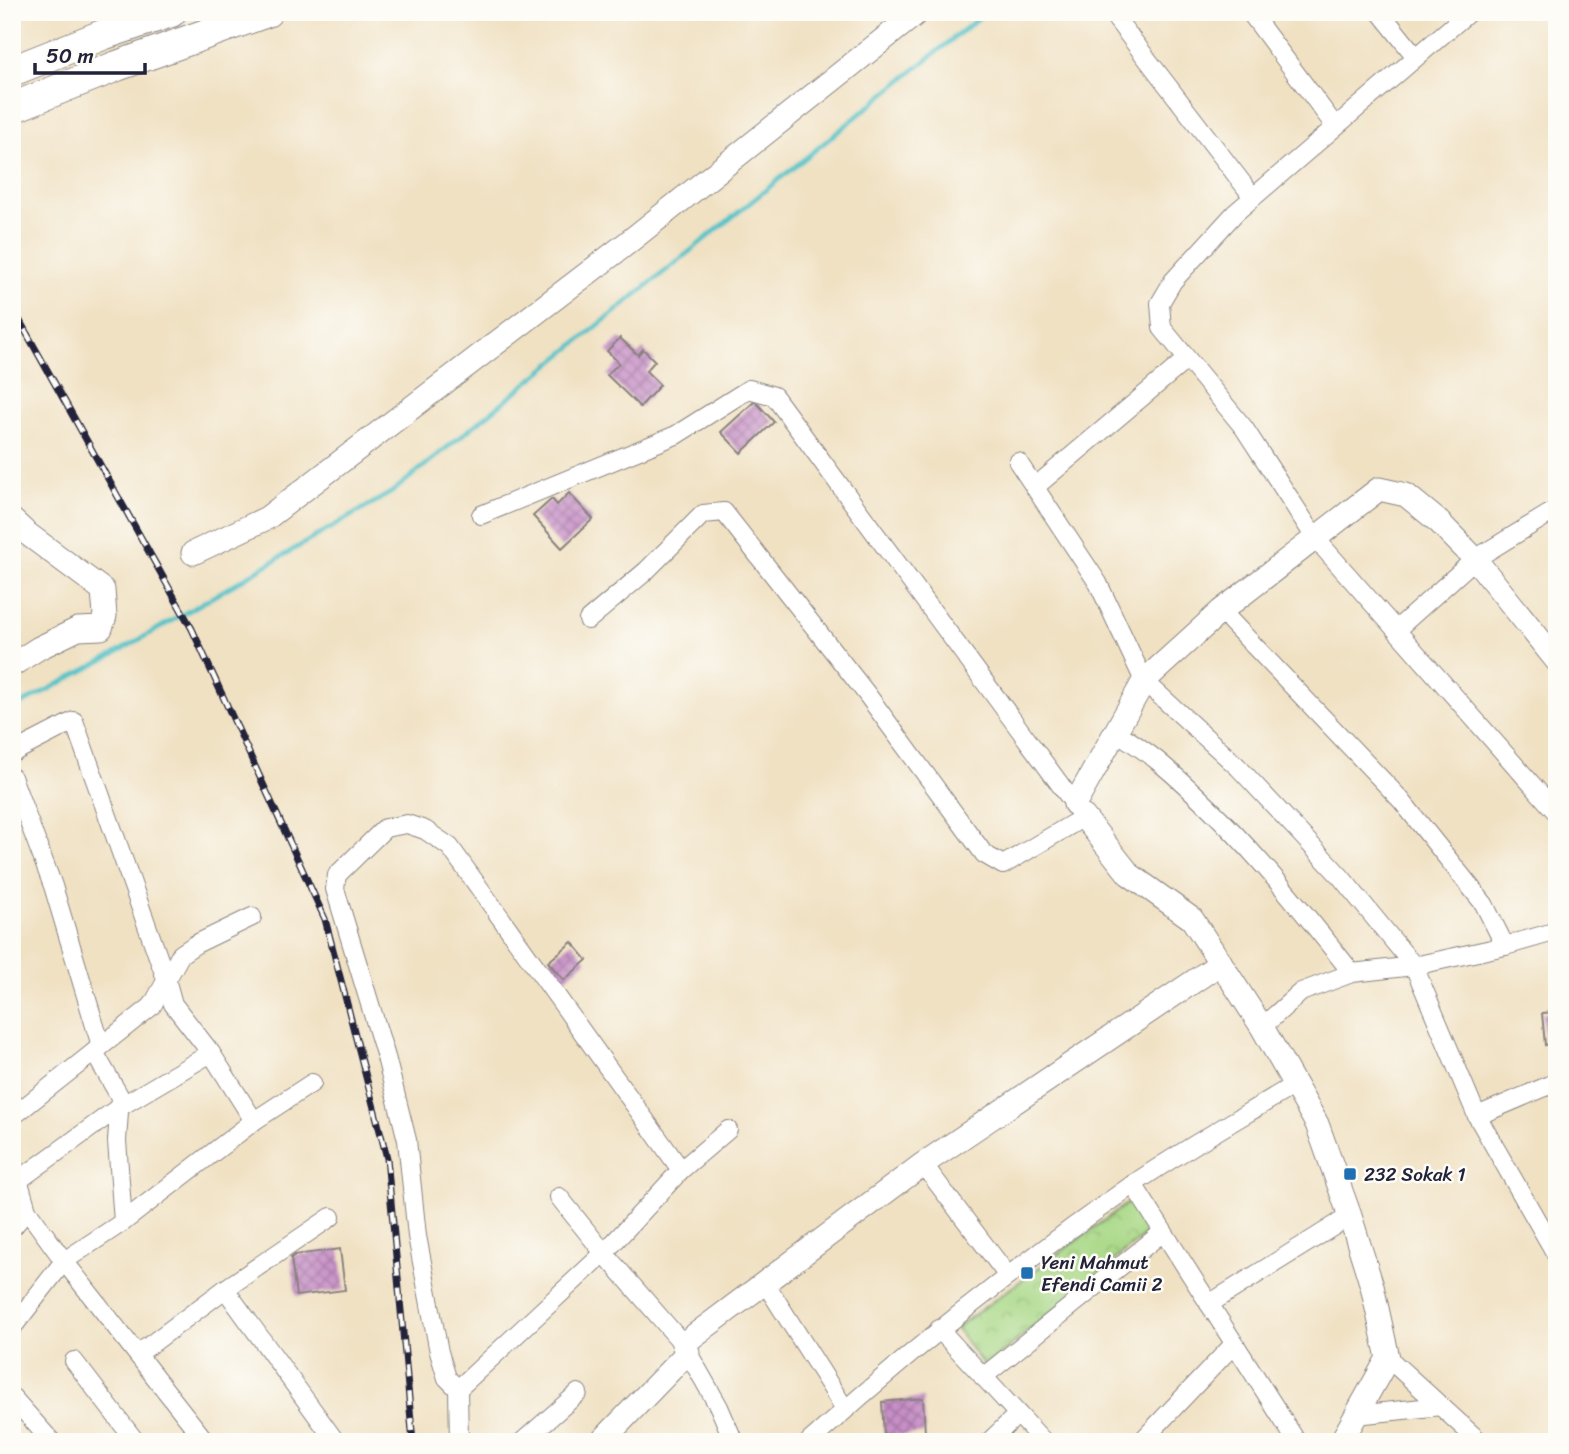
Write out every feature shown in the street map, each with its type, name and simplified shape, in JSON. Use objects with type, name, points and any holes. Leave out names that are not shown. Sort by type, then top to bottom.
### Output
[{"type":"highway","points":[[12,71],[105,34],[171,12]]},
{"type":"highway","points":[[12,108],[117,66],[267,12]]},
{"type":"street","points":[[193,554],[267,518],[626,244],[918,12]]},
{"type":"street","points":[[1111,12],[1253,197]]},
{"type":"street","points":[[1250,12],[1335,126]]},
{"type":"street","points":[[1380,12],[1416,57]]},
{"type":"street","points":[[1469,12],[1235,213],[1173,281],[1160,303],[1162,328],[1244,428],[1316,539],[1557,814]]},
{"type":"street","points":[[1035,487],[1187,359]]},
{"type":"street","points":[[481,515],[676,435],[748,390],[774,396],[1129,874],[1192,919],[1262,1027],[1317,1124],[1372,1286],[1388,1358],[1480,1442]]},
{"type":"street","points":[[1018,462],[1098,583],[1144,681],[1238,766],[1341,877],[1414,966],[1477,1116],[1557,1256]]},
{"type":"street","points":[[588,620],[646,571],[703,514],[723,512],[866,693],[984,855],[1003,865],[1080,810],[1115,731],[1144,681],[1221,611],[1378,489],[1406,495],[1439,522],[1475,559],[1557,661]]},
{"type":"street","points":[[1397,629],[1475,559],[1557,509]]},
{"type":"street","points":[[12,520],[103,590],[105,616],[101,628],[78,629],[12,665]]},
{"type":"street","points":[[1221,611],[1401,800],[1485,904],[1505,946]]},
{"type":"street","points":[[12,753],[74,721],[173,1004],[211,1053],[254,1121]]},
{"type":"street","points":[[1115,731],[1158,761],[1226,823],[1301,908],[1352,973]]},
{"type":"street","points":[[12,777],[53,886],[98,1049],[120,1097],[117,1141],[124,1222]]},
{"type":"street","points":[[459,1442],[458,1389],[447,1378],[439,1352],[417,1236],[407,1140],[386,1056],[335,890],[337,875],[386,828],[407,824],[425,830],[450,847],[681,1170]]},
{"type":"street","points":[[12,1117],[152,1006],[181,954],[252,917]]},
{"type":"street","points":[[1262,1027],[1301,992],[1352,973],[1414,966],[1505,946],[1557,931]]},
{"type":"street","points":[[601,1442],[685,1348],[764,1281],[923,1164],[1221,962]]},
{"type":"street","points":[[19,1180],[118,1108],[211,1053]]},
{"type":"street","points":[[12,1328],[64,1261],[124,1222],[254,1121],[312,1083]]},
{"type":"street","points":[[809,1442],[939,1329],[1008,1276],[1133,1184],[1294,1085]]},
{"type":"street","points":[[1477,1116],[1555,1085]]},
{"type":"street","points":[[458,1389],[604,1252],[681,1170],[728,1130]]},
{"type":"street","points":[[12,1158],[27,1210],[206,1442]]},
{"type":"street","points":[[923,1164],[1008,1276]]},
{"type":"street","points":[[1133,1184],[1297,1442]]},
{"type":"street","points":[[559,1197],[685,1348],[719,1407],[734,1442]]},
{"type":"street","points":[[12,1228],[27,1210]]},
{"type":"street","points":[[1209,1304],[1350,1216]]},
{"type":"street","points":[[138,1354],[225,1289],[331,1217]]},
{"type":"street","points":[[983,1377],[1163,1232]]},
{"type":"street","points":[[764,1281],[845,1409]]},
{"type":"street","points":[[225,1289],[335,1442]]},
{"type":"street","points":[[939,1329],[1044,1442]]},
{"type":"street","points":[[1141,1442],[1234,1344]]},
{"type":"street","points":[[1341,1442],[1388,1358]]},
{"type":"street","points":[[74,1362],[136,1442]]},
{"type":"street","points":[[522,1442],[578,1393]]},
{"type":"street","points":[[12,1397],[52,1442]]},
{"type":"street","points":[[1356,1415],[1441,1406]]},
{"type":"street","points":[[989,1442],[1018,1414]]},
{"type":"green space","points":[[1132,1200],[1152,1229],[985,1367],[956,1328]]},
{"type":"building","points":[[620,338],[638,355],[643,349],[655,361],[646,371],[660,385],[640,407],[607,375],[619,363],[607,351]]},
{"type":"building","points":[[754,402],[774,422],[741,453],[721,432]]},
{"type":"building","points":[[569,493],[593,519],[562,548],[533,516],[552,499],[557,505]]},
{"type":"building","points":[[572,942],[587,960],[564,980],[548,962]]},
{"type":"building","points":[[1557,1012],[1557,1043],[1545,1045],[1542,1013]]},
{"type":"building","points":[[340,1249],[345,1290],[296,1296],[291,1258],[295,1255]]},
{"type":"building","points":[[923,1398],[925,1433],[884,1437],[882,1402]]},
{"type":"waterway","points":[[12,709],[113,655],[392,492],[986,12]]},
{"type":"railway","points":[[12,307],[192,629],[325,919],[387,1158],[413,1442]]},
{"type":"place","name":"232 Sokak 1","points":[[1350,1174]]},
{"type":"place","name":"Yeni Mahmut Efendi Camii 2","points":[[1027,1273]]}]
